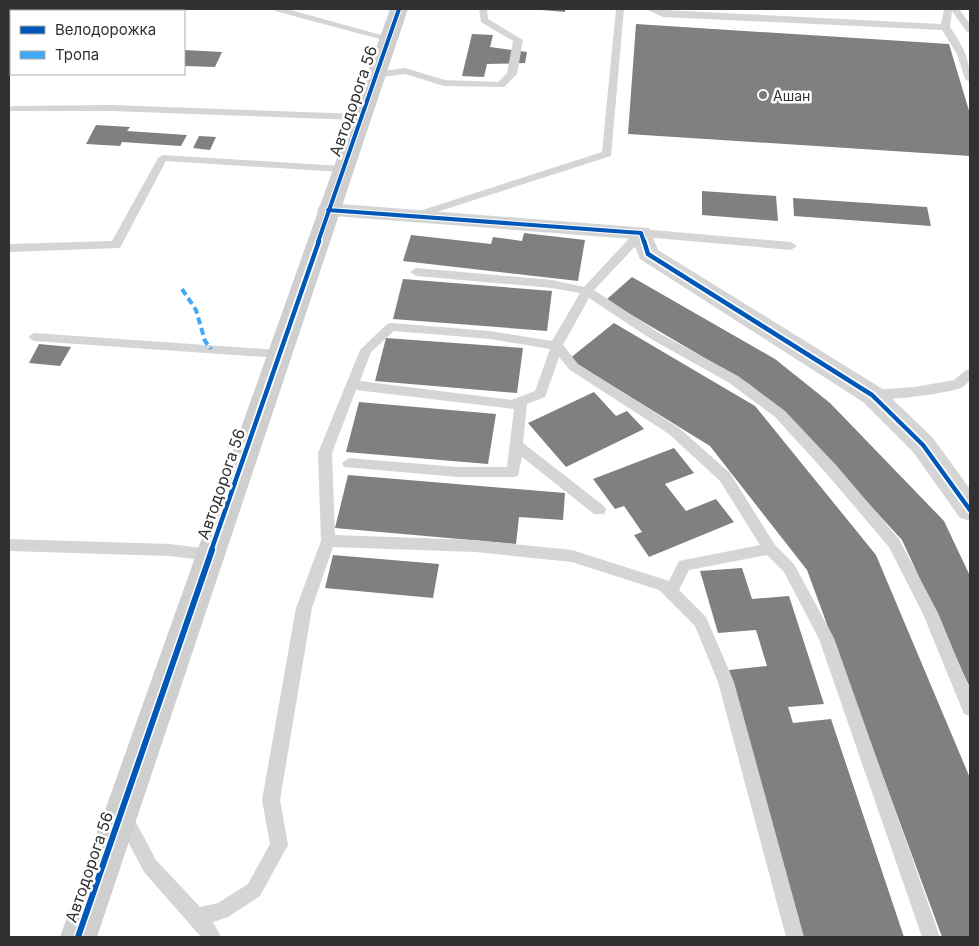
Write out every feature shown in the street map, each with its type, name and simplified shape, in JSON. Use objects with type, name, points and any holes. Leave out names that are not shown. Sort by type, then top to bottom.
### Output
[{"type":"street","name":"Автодорога 56","points":[[78,937],[398,9]]},
{"type":"street","points":[[328,210],[641,233],[648,254],[872,395],[924,445],[970,510]]},
{"type":"lane","points":[[278,9],[387,38]]},
{"type":"lane","points":[[375,75],[405,71],[444,82],[501,85],[512,74],[518,40],[484,20],[483,9]]},
{"type":"lane","points":[[413,216],[607,154],[620,9]]},
{"type":"lane","points":[[648,9],[663,14],[945,27]]},
{"type":"lane","points":[[948,9],[945,27],[962,54],[970,79]]},
{"type":"lane","points":[[955,9],[970,30]]},
{"type":"lane","points":[[12,109],[111,108],[360,117]]},
{"type":"lane","points":[[9,248],[116,245],[162,158],[342,169]]},
{"type":"lane","points":[[352,385],[512,405],[540,394],[557,346],[587,291],[641,233],[791,246]]},
{"type":"lane","points":[[416,272],[552,284],[587,291],[655,336],[733,379],[780,414],[831,469],[894,543],[930,613],[970,709]]},
{"type":"lane","points":[[196,917],[222,911],[254,890],[279,845],[271,800],[304,608],[328,541],[325,453],[366,350],[391,327],[490,335],[557,346],[574,367],[674,432],[725,477],[770,549],[789,568],[826,638],[931,937]]},
{"type":"lane","points":[[34,337],[279,354]]},
{"type":"lane","points":[[872,395],[915,392],[958,384],[970,373]]},
{"type":"lane","points":[[349,463],[458,472],[513,472],[521,401]]},
{"type":"lane","points":[[516,445],[599,510]]},
{"type":"lane","points":[[328,541],[475,546],[572,556],[664,585],[701,622],[726,682],[795,937]]},
{"type":"lane","points":[[9,545],[170,550],[210,555]]},
{"type":"lane","points":[[671,592],[684,565],[770,549]]},
{"type":"lane","points":[[122,812],[150,866],[212,937]]},
{"type":"building","points":[[529,9],[565,9],[565,12]]},
{"type":"building","points":[[636,24],[949,44],[970,114],[970,156],[628,134]]},
{"type":"building","points":[[472,34],[493,35],[490,47],[527,52],[525,63],[487,64],[484,77],[462,76]]},
{"type":"building","points":[[185,50],[222,52],[215,67],[185,66]]},
{"type":"building","points":[[96,125],[130,127],[127,131],[187,135],[181,146],[122,142],[120,146],[86,144]]},
{"type":"building","points":[[199,136],[216,137],[210,150],[193,148]]},
{"type":"building","points":[[702,191],[776,196],[778,221],[702,215]]},
{"type":"building","points":[[793,198],[927,207],[931,226],[794,216]]},
{"type":"building","points":[[524,233],[585,240],[578,281],[403,261],[411,235],[491,244],[493,237],[522,241]]},
{"type":"building","points":[[632,277],[775,359],[830,403],[944,521],[970,576],[970,688],[902,540],[789,417],[749,384],[606,300]]},
{"type":"building","points":[[403,279],[552,291],[547,331],[393,319]]},
{"type":"building","points":[[614,323],[755,406],[876,555],[970,778],[970,937],[942,937],[807,570],[710,446],[569,359]]},
{"type":"building","points":[[386,338],[523,348],[517,393],[375,381]]},
{"type":"building","points":[[39,344],[71,347],[60,366],[29,363]]},
{"type":"building","points":[[594,392],[616,416],[627,411],[644,429],[566,467],[528,423]]},
{"type":"building","points":[[359,402],[496,414],[488,464],[346,452]]},
{"type":"building","points":[[674,448],[694,473],[665,484],[686,511],[716,499],[734,522],[649,557],[634,535],[642,532],[624,506],[615,509],[593,479]]},
{"type":"building","points":[[348,475],[565,493],[563,520],[519,517],[516,544],[335,528]]},
{"type":"building","points":[[333,555],[439,564],[433,598],[325,588]]},
{"type":"building","points":[[742,568],[752,599],[789,596],[824,704],[788,707],[793,723],[831,719],[904,937],[803,937],[729,670],[767,666],[756,630],[718,633],[700,571]]},
{"type":"marked path","points":[[182,289],[196,310],[205,341],[211,349]]},
{"type":"cycle path","points":[[78,937],[399,9]]},
{"type":"cycle path","points":[[328,210],[641,233],[648,254],[872,395],[923,445],[970,510]]},
{"type":"place","name":"Ашан","points":[[763,95]]}]
